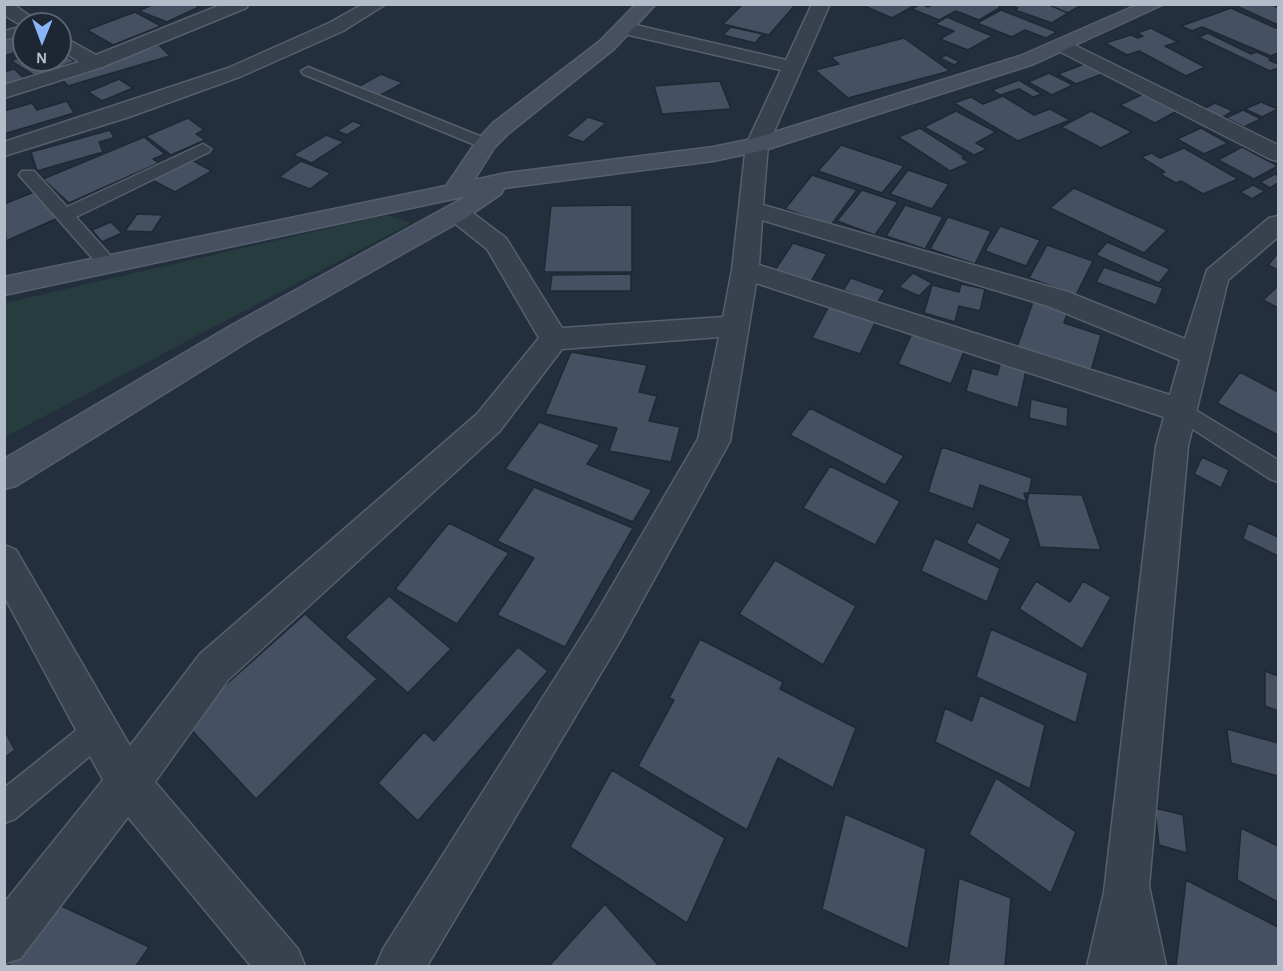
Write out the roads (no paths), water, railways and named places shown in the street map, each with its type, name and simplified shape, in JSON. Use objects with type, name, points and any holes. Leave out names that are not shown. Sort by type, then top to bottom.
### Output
[{"type":"street","points":[[4,92],[95,63],[240,4]]},
{"type":"street","points":[[4,149],[121,112],[235,72],[336,27],[377,4]]},
{"type":"street","points":[[456,201],[486,144],[501,129],[608,45],[647,4]]},
{"type":"street","points":[[400,966],[608,629],[714,441],[745,270],[757,145],[821,4]]},
{"type":"street","points":[[4,476],[456,201],[507,180],[713,154],[757,145],[927,93],[1064,46],[1155,4]]},
{"type":"street","points":[[624,28],[792,67]]},
{"type":"street","points":[[1064,46],[1278,154]]},
{"type":"street","points":[[72,49],[95,63]]},
{"type":"street","points":[[4,286],[108,264],[456,201]]},
{"type":"street","points":[[456,201],[497,244],[554,339]]},
{"type":"street","points":[[751,209],[1059,299],[1197,355]]},
{"type":"street","points":[[1111,966],[1126,886],[1172,446],[1216,276],[1278,224]]},
{"type":"street","points":[[745,270],[1182,411]]},
{"type":"street","points":[[4,941],[129,783],[214,667],[488,423],[554,339],[735,326]]},
{"type":"street","points":[[4,561],[129,783],[281,966]]},
{"type":"street","points":[[1126,886],[1142,966]]},
{"type":"lane","points":[[308,71],[486,144]]},
{"type":"lane","points":[[65,215],[203,149]]},
{"type":"lane","points":[[28,175],[108,264]]},
{"type":"lane","points":[[1182,411],[1278,472]]},
{"type":"lane","points":[[4,808],[99,730]]}]
